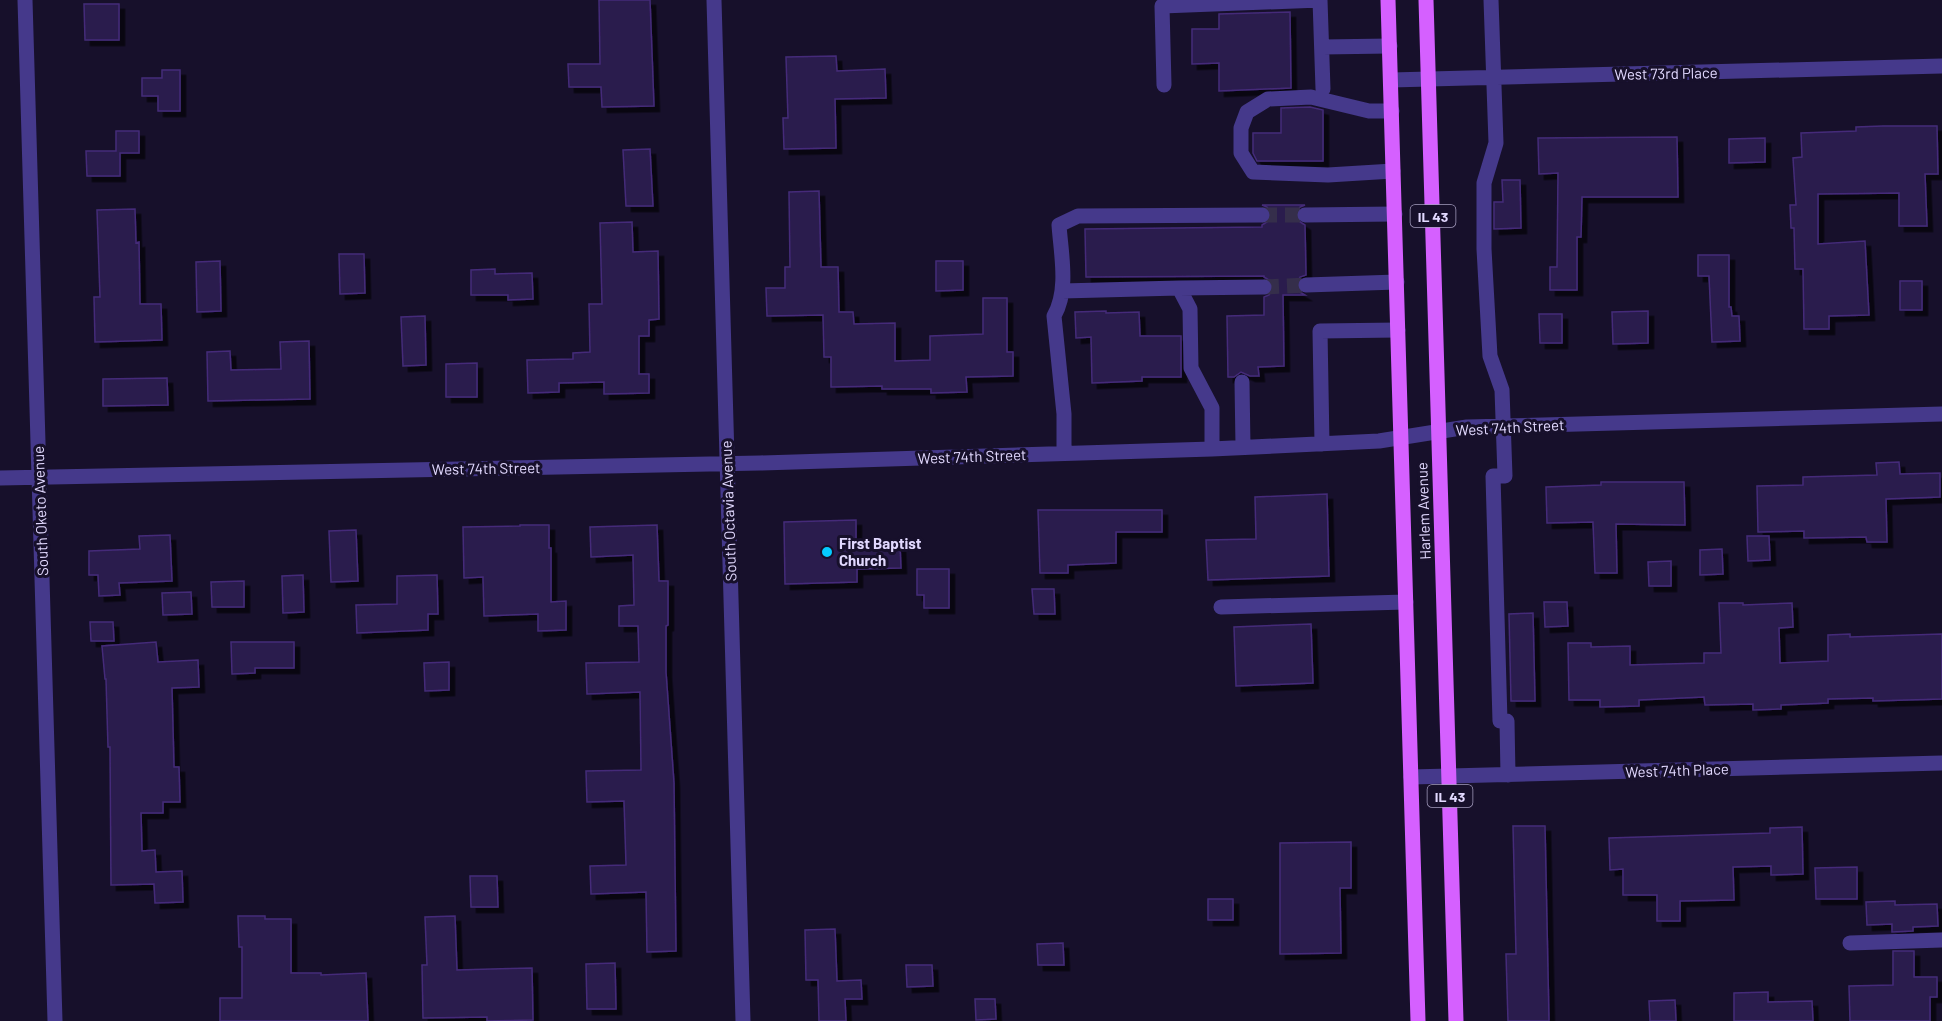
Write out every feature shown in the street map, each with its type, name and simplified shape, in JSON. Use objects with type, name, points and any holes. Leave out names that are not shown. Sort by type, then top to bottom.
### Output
[{"type":"main road","name":"Harlem Avenue","points":[[1388,0],[1418,1021]]},
{"type":"main road","name":"Harlem Avenue","points":[[1426,0],[1456,1021]]},
{"type":"street","name":"South Oketo Avenue","points":[[25,0],[55,1021]]},
{"type":"street","name":"South Octavia Avenue","points":[[714,0],[743,1021]]},
{"type":"street","points":[[1164,85],[1162,6],[1320,0],[1323,89]]},
{"type":"street","points":[[1491,0],[1496,143],[1484,183],[1484,249],[1490,356],[1502,390],[1504,425],[1505,476],[1493,476],[1500,721],[1507,721],[1508,775]]},
{"type":"street","points":[[1322,47],[1390,46]]},
{"type":"street","name":"West 73rd Place","points":[[1391,80],[1942,66]]},
{"type":"street","points":[[1392,111],[1369,111],[1311,97],[1268,99],[1247,112],[1241,128],[1241,153],[1253,172],[1328,175],[1393,171]]},
{"type":"street","points":[[1305,216],[1395,214]]},
{"type":"street","points":[[1064,453],[1064,414],[1054,316],[1060,306],[1062,291],[1059,225],[1078,216],[1262,215]]},
{"type":"street","points":[[1306,285],[1397,282]]},
{"type":"street","points":[[1062,291],[1264,287]]},
{"type":"street","points":[[1179,288],[1190,309],[1191,368],[1212,408],[1212,449]]},
{"type":"street","points":[[1322,444],[1320,332],[1398,330]]},
{"type":"street","points":[[1242,382],[1243,447]]},
{"type":"street","name":"West 74th Street","points":[[0,478],[726,464],[1212,449],[1401,438],[1467,427],[1504,425],[1942,414]]},
{"type":"street","points":[[1221,607],[1406,602]]},
{"type":"street","name":"West 74th Place","points":[[1411,777],[1942,763]]},
{"type":"street","points":[[1850,943],[1942,940]]},
{"type":"building","points":[[599,0],[650,0],[654,106],[602,107],[601,87],[569,87],[568,64],[600,64]]},
{"type":"building","points":[[84,4],[119,4],[119,40],[85,40]]},
{"type":"building","points":[[1290,12],[1291,88],[1219,91],[1219,63],[1192,64],[1192,29],[1219,29],[1219,14]]},
{"type":"building","points":[[836,56],[837,71],[885,69],[886,98],[835,99],[836,148],[784,149],[783,118],[788,118],[786,57]]},
{"type":"building","points":[[162,70],[180,70],[180,111],[158,111],[158,96],[142,96],[142,78],[162,78]]},
{"type":"building","points":[[1310,107],[1323,110],[1323,161],[1257,161],[1253,153],[1253,133],[1281,133],[1281,108]]},
{"type":"building","points":[[1937,126],[1938,174],[1925,174],[1927,226],[1899,226],[1899,193],[1818,194],[1818,244],[1865,241],[1869,315],[1829,316],[1829,329],[1804,329],[1803,269],[1795,269],[1794,228],[1791,228],[1790,205],[1796,205],[1793,158],[1802,157],[1801,133],[1856,131],[1856,127]]},
{"type":"building","points":[[116,131],[139,131],[139,153],[120,153],[120,176],[87,176],[86,151],[116,151]]},
{"type":"building","points":[[1677,137],[1678,197],[1582,197],[1581,237],[1577,237],[1577,290],[1550,290],[1550,267],[1557,267],[1558,173],[1539,174],[1538,138]]},
{"type":"building","points":[[1765,138],[1765,162],[1729,163],[1729,139]]},
{"type":"building","points":[[650,149],[653,206],[626,206],[623,150]]},
{"type":"building","points":[[1502,180],[1520,180],[1521,228],[1494,229],[1494,202],[1503,202]]},
{"type":"building","points":[[819,191],[821,267],[838,267],[839,312],[853,312],[854,324],[895,323],[895,361],[930,360],[930,336],[983,334],[983,298],[1007,298],[1007,352],[1013,352],[1013,376],[966,377],[967,392],[931,393],[931,389],[882,389],[882,386],[831,387],[831,357],[824,357],[823,315],[767,316],[766,288],[785,288],[785,267],[790,267],[789,192]]},
{"type":"building","points":[[1262,205],[1305,205],[1300,207],[1295,215],[1297,220],[1305,225],[1306,275],[1300,277],[1296,285],[1298,291],[1305,295],[1283,295],[1284,366],[1258,367],[1259,376],[1250,376],[1241,372],[1234,377],[1228,377],[1227,316],[1264,315],[1264,297],[1269,295],[1274,287],[1272,282],[1264,276],[1086,277],[1085,229],[1262,227],[1270,220],[1272,214],[1267,207]]},
{"type":"building","points":[[135,209],[136,243],[139,242],[140,304],[161,304],[162,340],[95,342],[94,297],[100,297],[97,210]]},
{"type":"building","points":[[632,222],[633,252],[658,251],[659,319],[649,320],[649,336],[639,336],[639,374],[649,374],[649,393],[604,394],[604,382],[559,383],[559,392],[528,393],[527,360],[573,359],[573,353],[590,352],[589,304],[602,304],[600,223]]},
{"type":"building","points":[[339,254],[364,254],[365,293],[340,294]]},
{"type":"building","points":[[1698,255],[1729,255],[1729,307],[1731,307],[1732,316],[1739,316],[1740,341],[1712,342],[1709,276],[1698,276]]},
{"type":"building","points":[[220,261],[221,311],[197,312],[196,262]]},
{"type":"building","points":[[936,261],[963,261],[963,290],[936,291]]},
{"type":"building","points":[[495,269],[495,274],[532,273],[533,299],[508,300],[508,295],[471,295],[471,270]]},
{"type":"building","points":[[1900,281],[1922,281],[1922,310],[1900,310]]},
{"type":"building","points":[[1106,311],[1106,313],[1139,312],[1140,336],[1181,336],[1181,377],[1142,377],[1142,381],[1092,383],[1091,337],[1076,338],[1075,312]]},
{"type":"building","points":[[1648,311],[1648,343],[1613,344],[1612,312]]},
{"type":"building","points":[[1539,314],[1562,314],[1562,343],[1540,343]]},
{"type":"building","points":[[425,316],[426,365],[403,366],[401,317]]},
{"type":"building","points":[[309,341],[310,399],[208,401],[207,352],[230,351],[231,370],[281,369],[280,342]]},
{"type":"building","points":[[477,363],[477,397],[446,397],[446,364]]},
{"type":"building","points":[[167,378],[168,405],[103,406],[103,379]]},
{"type":"building","points":[[1899,462],[1900,474],[1940,473],[1940,497],[1886,499],[1887,542],[1867,542],[1866,537],[1804,538],[1804,531],[1758,532],[1757,486],[1803,485],[1803,477],[1877,475],[1876,463]]},
{"type":"building","points":[[1601,482],[1684,482],[1685,525],[1616,524],[1617,573],[1595,573],[1593,522],[1547,523],[1546,487],[1601,485]]},
{"type":"building","points":[[1327,494],[1329,576],[1208,580],[1206,540],[1256,539],[1255,497]]},
{"type":"building","points":[[1038,510],[1162,510],[1162,532],[1116,532],[1116,563],[1068,565],[1068,573],[1040,573]]},
{"type":"building","points":[[856,520],[856,546],[900,545],[901,568],[857,569],[857,582],[785,584],[784,522]]},
{"type":"building","points":[[549,525],[551,602],[566,601],[566,630],[538,631],[538,614],[484,616],[483,577],[464,578],[463,527]]},
{"type":"building","points":[[657,525],[659,581],[668,581],[666,672],[674,783],[676,951],[647,952],[646,892],[591,894],[590,866],[626,865],[624,801],[587,802],[586,771],[641,770],[640,692],[587,694],[586,663],[639,662],[638,626],[619,626],[619,606],[634,605],[633,555],[591,557],[590,527]]},
{"type":"building","points":[[356,530],[358,581],[331,582],[329,531]]},
{"type":"building","points":[[170,535],[172,581],[119,583],[120,595],[99,596],[98,575],[89,575],[89,551],[140,549],[139,536]]},
{"type":"building","points":[[1747,536],[1769,536],[1770,560],[1748,561]]},
{"type":"building","points":[[1722,549],[1723,574],[1700,575],[1700,550]]},
{"type":"building","points":[[1671,561],[1671,586],[1649,586],[1648,562]]},
{"type":"building","points":[[917,569],[949,569],[949,608],[924,608],[924,595],[917,595]]},
{"type":"building","points":[[303,575],[304,612],[283,613],[282,576]]},
{"type":"building","points":[[437,575],[438,614],[428,614],[428,630],[357,633],[356,605],[397,604],[397,576]]},
{"type":"building","points":[[244,581],[244,607],[212,607],[211,582]]},
{"type":"building","points":[[1032,589],[1054,589],[1055,614],[1034,614]]},
{"type":"building","points":[[191,592],[192,614],[163,615],[162,593]]},
{"type":"building","points":[[1544,602],[1567,602],[1568,626],[1545,627]]},
{"type":"building","points":[[1719,603],[1743,603],[1743,605],[1792,603],[1793,627],[1779,628],[1780,663],[1828,661],[1828,635],[1850,634],[1850,637],[1942,634],[1942,699],[1873,701],[1873,698],[1828,699],[1828,703],[1781,705],[1781,709],[1753,710],[1753,704],[1705,705],[1704,697],[1639,700],[1639,706],[1600,707],[1600,700],[1569,700],[1568,643],[1591,643],[1591,647],[1630,646],[1630,665],[1704,663],[1704,653],[1721,653]]},
{"type":"building","points":[[1533,613],[1535,701],[1511,701],[1509,614]]},
{"type":"building","points":[[90,622],[113,622],[114,641],[91,641]]},
{"type":"building","points":[[1311,624],[1313,683],[1236,686],[1234,627]]},
{"type":"building","points":[[156,642],[158,662],[198,660],[199,687],[172,688],[174,767],[179,767],[180,802],[163,802],[163,813],[141,813],[142,851],[155,850],[156,872],[182,871],[183,902],[155,903],[154,884],[111,885],[110,747],[108,747],[106,679],[102,646]]},
{"type":"building","points":[[231,642],[294,642],[294,668],[255,668],[255,673],[232,674]]},
{"type":"building","points":[[449,662],[449,690],[425,691],[424,663]]},
{"type":"building","points":[[1513,826],[1545,826],[1549,1021],[1508,1021],[1506,954],[1516,954]]},
{"type":"building","points":[[1802,827],[1803,874],[1771,875],[1771,866],[1733,867],[1734,900],[1680,901],[1680,921],[1657,921],[1657,895],[1623,895],[1623,869],[1610,870],[1609,838],[1770,833],[1770,828]]},
{"type":"building","points":[[1351,842],[1351,888],[1340,888],[1341,953],[1280,954],[1280,843]]},
{"type":"building","points":[[1857,867],[1857,899],[1816,899],[1815,868]]},
{"type":"building","points":[[470,876],[497,876],[498,907],[471,907]]},
{"type":"building","points":[[1208,899],[1233,899],[1233,920],[1208,920]]},
{"type":"building","points":[[1895,901],[1895,905],[1937,904],[1938,926],[1913,927],[1913,931],[1892,932],[1892,924],[1867,925],[1866,902]]},
{"type":"building","points":[[238,916],[291,919],[291,973],[321,973],[321,975],[366,973],[368,1021],[220,1021],[220,998],[242,998],[242,947],[239,947]]},
{"type":"building","points":[[455,916],[457,970],[532,968],[533,1020],[487,1021],[487,1017],[423,1018],[422,965],[427,965],[425,917]]},
{"type":"building","points":[[835,929],[837,981],[861,980],[862,999],[845,999],[846,1021],[819,1021],[818,980],[806,980],[805,930]]},
{"type":"building","points":[[1063,943],[1064,965],[1038,965],[1037,944]]},
{"type":"building","points":[[1893,951],[1914,951],[1914,977],[1937,977],[1937,997],[1930,997],[1930,1021],[1850,1021],[1849,986],[1893,985]]},
{"type":"building","points":[[615,963],[616,1009],[587,1009],[586,964]]},
{"type":"building","points":[[906,965],[932,965],[933,986],[907,987]]},
{"type":"building","points":[[1768,992],[1768,1002],[1812,1001],[1813,1021],[1734,1021],[1734,993]]},
{"type":"building","points":[[975,999],[995,999],[996,1019],[976,1020]]},
{"type":"building","points":[[1675,1000],[1676,1021],[1650,1021],[1649,1001]]},
{"type":"tunnel","points":[[1262,215],[1305,215]]},
{"type":"tunnel","points":[[1264,287],[1306,285]]},
{"type":"place","name":"First Baptist Church","points":[[827,552]]}]
